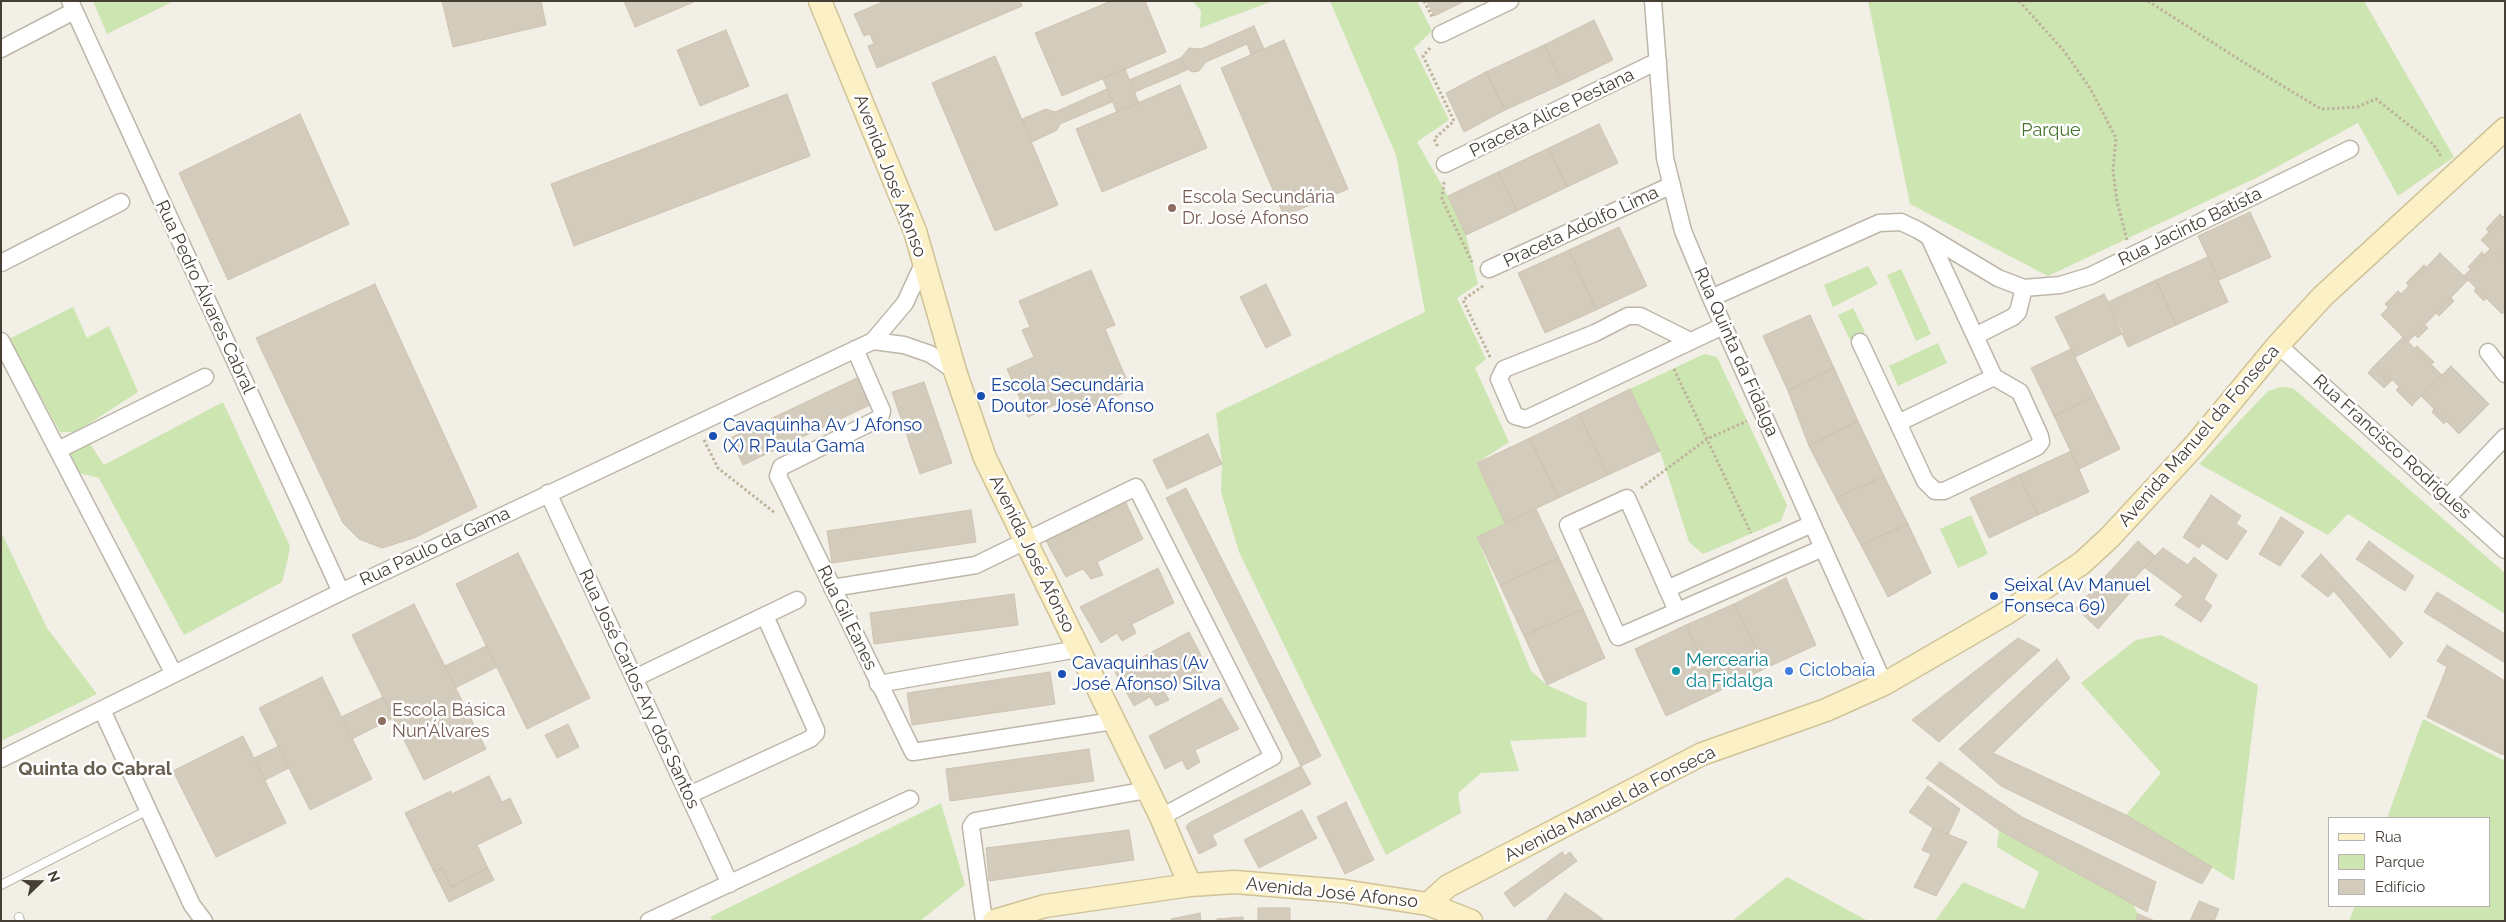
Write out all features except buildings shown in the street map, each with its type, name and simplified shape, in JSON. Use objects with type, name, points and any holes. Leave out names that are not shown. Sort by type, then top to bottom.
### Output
[{"type":"street","name":"Avenida José Afonso","points":[[820,1],[903,201],[924,262],[955,371],[985,458],[1161,817],[1190,885],[1235,882],[1343,890],[1428,904],[1471,921]]},
{"type":"street","points":[[1441,34],[1510,1]]},
{"type":"street","name":"Rua Quinta da Fidalga","points":[[1654,1],[1665,158],[1683,231],[1723,326],[1884,684]]},
{"type":"street","points":[[1,49],[72,6]]},
{"type":"street","name":"Rua Pedro Álvares Cabral","points":[[72,6],[340,592]]},
{"type":"street","name":"Praceta Alice Pestana","points":[[1445,164],[1658,62]]},
{"type":"street","name":"Avenida Manuel da Fonseca","points":[[1428,904],[1448,886],[1702,754],[1826,710],[1884,684],[2005,614],[2082,563],[2110,536],[2195,445],[2278,345],[2323,296],[2505,129]]},
{"type":"street","name":"Rua Jacinto Batista","points":[[1711,298],[1879,223],[1901,222],[1998,278],[2024,288],[2060,285],[2090,276],[2350,149]]},
{"type":"street","name":"Praceta Adolfo Lima","points":[[1481,272],[1672,185]]},
{"type":"street","points":[[1,263],[121,202]]},
{"type":"street","points":[[1860,342],[1925,482],[1935,491],[1944,491],[2037,447],[2041,442],[2020,392],[1994,377],[1929,237]]},
{"type":"street","name":"Rua Paulo da Gama","points":[[1,759],[340,592],[873,341],[905,303],[924,262]]},
{"type":"street","points":[[1975,336],[2013,317],[2018,312],[2024,288]]},
{"type":"street","points":[[1690,341],[1640,316],[1628,316],[1595,333],[1504,369],[1498,379],[1515,416],[1522,419],[1723,326]]},
{"type":"street","points":[[1,341],[174,674]]},
{"type":"street","points":[[873,341],[904,345],[930,354],[955,371]]},
{"type":"street","name":"Rua Francisco Rodrigues","points":[[2278,345],[2505,550]]},
{"type":"street","name":"Rua Gil Eanes","points":[[855,349],[882,415],[878,421],[779,470],[778,476],[799,516],[878,684],[913,752],[1114,721]]},
{"type":"street","points":[[2488,352],[2505,374]]},
{"type":"street","points":[[58,450],[204,377]]},
{"type":"street","points":[[1898,423],[1994,377]]},
{"type":"street","points":[[2447,498],[2505,438]]},
{"type":"street","points":[[832,588],[976,565],[1136,487],[1273,757],[1161,817]]},
{"type":"street","name":"Rua José Carlos Ary dos Santos","points":[[548,494],[730,884]]},
{"type":"street","points":[[1677,611],[1626,498],[1568,525],[1618,637],[1823,548]]},
{"type":"street","points":[[1667,589],[1812,524]]},
{"type":"street","points":[[635,678],[798,600]]},
{"type":"street","points":[[689,794],[810,739],[816,733],[765,616]]},
{"type":"street","points":[[878,684],[1078,649]]},
{"type":"street","points":[[102,710],[192,905],[204,921]]},
{"type":"street","points":[[984,921],[971,827],[975,821],[1147,790]]},
{"type":"street","points":[[649,921],[910,799]]},
{"type":"street","points":[[994,921],[1045,906],[1190,885]]},
{"type":"lane","points":[[1,885],[148,810]]},
{"type":"path","points":[[1424,1],[1441,34],[1423,56],[1454,121],[1434,139],[1445,164],[1442,199],[1481,272],[1483,287],[1463,300],[1499,375]]},
{"type":"path","points":[[2019,1],[2064,52],[2085,80],[2116,138],[2113,172],[2117,201],[2131,256]]},
{"type":"path","points":[[2148,1],[2243,62],[2322,109],[2357,107],[2376,99],[2434,145],[2453,175]]},
{"type":"path","points":[[1666,352],[1758,548]]},
{"type":"path","points":[[1626,498],[1707,439],[1763,414]]},
{"type":"path","points":[[696,424],[718,468],[781,518],[799,516]]},
{"type":"green space","points":[[93,1],[174,1],[107,34]]},
{"type":"green space","points":[[1193,1],[1273,1],[1200,28],[1201,11]]},
{"type":"green space","points":[[1330,1],[1417,1],[1432,31],[1414,48],[1449,120],[1417,142],[1448,196],[1466,235],[1478,284],[1457,298],[1486,359],[1475,368],[1509,442],[1477,463],[1505,523],[1477,537],[1531,671],[1547,685],[1587,703],[1586,737],[1510,741],[1519,771],[1481,773],[1458,793],[1461,813],[1386,855],[1239,552],[1221,492],[1222,464],[1216,413],[1425,312],[1396,155]]},
{"type":"green space","name":"Parque","points":[[1868,1],[2364,1],[2454,157],[2398,196],[2358,123],[2260,176],[2048,276],[1910,204]]},
{"type":"green space","points":[[1868,266],[1878,284],[1833,307],[1824,285]]},
{"type":"green space","points":[[1901,269],[1931,334],[1916,341],[1887,275]]},
{"type":"green space","points":[[73,307],[87,338],[109,326],[138,392],[76,432],[60,432],[9,339]]},
{"type":"green space","points":[[1853,308],[1865,332],[1850,340],[1838,315]]},
{"type":"green space","points":[[1938,343],[1947,363],[1898,386],[1889,366]]},
{"type":"green space","points":[[1704,354],[1717,357],[1787,505],[1781,521],[1703,554],[1689,542],[1660,451],[1630,389]]},
{"type":"green space","points":[[2281,387],[2293,388],[2505,573],[2505,614],[2348,514],[2328,535],[2199,464],[2268,391]]},
{"type":"green space","points":[[223,402],[290,546],[288,558],[282,582],[184,635],[99,478],[79,473],[70,452],[89,442],[104,465]]},
{"type":"green space","points":[[1971,515],[1988,554],[1958,568],[1940,529]]},
{"type":"green space","points":[[1,532],[47,628],[97,694],[1,741]]},
{"type":"green space","points":[[2161,635],[2258,685],[2234,881],[2126,815],[2161,773],[2081,683],[2136,640]]},
{"type":"green space","points":[[2423,719],[2505,761],[2505,921],[2349,921],[2355,907],[2491,907],[2491,817],[2387,817]]},
{"type":"green space","points":[[941,803],[965,885],[920,921],[713,921],[710,917]]},
{"type":"green space","points":[[1999,830],[2133,904],[2138,914],[2136,921],[1935,921],[1963,882],[2024,909],[2039,872],[1997,847]]},
{"type":"green space","points":[[1787,877],[1868,921],[1732,921]]},
{"type":"place","name":"Escola Secundária Dr. José Afonso","points":[[1172,208]]},
{"type":"place","name":"Escola Secundária Doutor José Afonso","points":[[981,396]]},
{"type":"place","name":"Cavaquinha Av J Afonso (X) R Paula Gama","points":[[713,436]]},
{"type":"place","name":"Seixal (Av Manuel Fonseca 69)","points":[[1994,596]]},
{"type":"place","name":"Mercearia da Fidalga","points":[[1676,671]]},
{"type":"place","name":"Ciclobaía","points":[[1789,671]]},
{"type":"place","name":"Cavaquinhas (Av José Afonso) Silva","points":[[1062,674]]},
{"type":"place","name":"Escola Básica Nun’Álvares","points":[[382,721]]},
{"type":"district","name":"Quinta do Cabral","points":[[95,769]]}]
